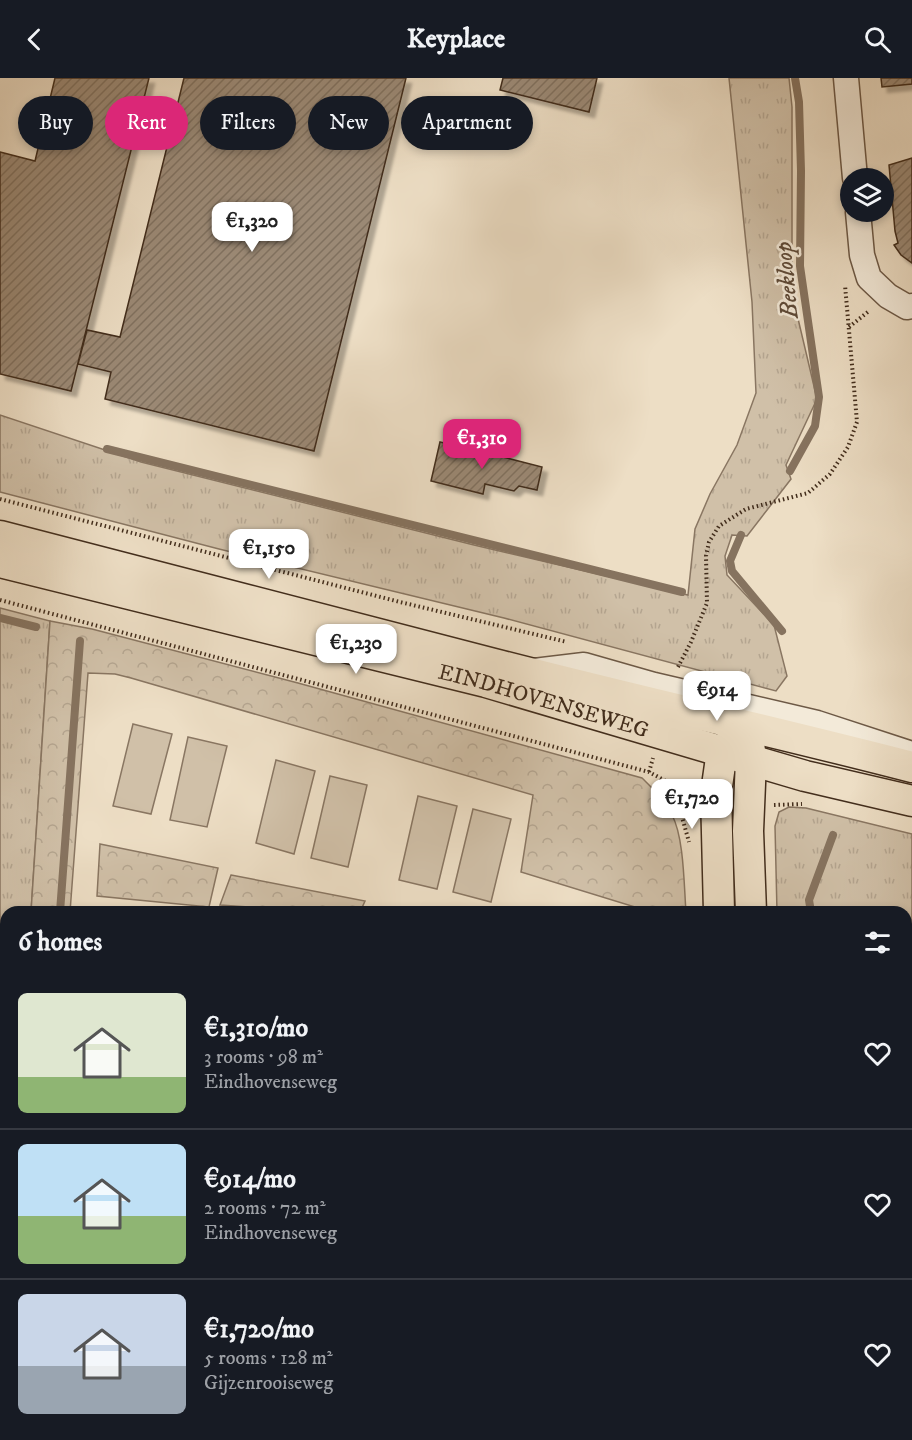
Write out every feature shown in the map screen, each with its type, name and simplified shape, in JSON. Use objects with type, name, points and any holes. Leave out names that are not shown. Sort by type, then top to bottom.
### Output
[{"type":"main road","name":"EINDHOVENSEWEG","points":[[0,536],[526,672],[912,767]]},
{"type":"main road","name":"EINDHOVENSEWEG","points":[[0,562],[486,682],[805,776],[912,801]]},
{"type":"main road","points":[[719,906],[716,793],[723,751],[747,725]]},
{"type":"main road","points":[[747,725],[751,760],[748,831],[751,906]]},
{"type":"street","points":[[846,78],[854,168]]},
{"type":"street","points":[[859,222],[862,255],[869,278],[888,296],[907,307],[912,306]]},
{"type":"street","name":"EINDHOVENSEWEG","points":[[526,672],[584,665],[654,685],[817,723],[912,754]]},
{"type":"path","points":[[676,670],[691,642],[707,603],[706,555],[709,542],[719,526],[746,509],[808,493],[831,474],[848,447],[856,422],[849,327]]},
{"type":"path","points":[[0,499],[400,602],[571,643]]},
{"type":"path","name":"EINDHOVENSEWEG","points":[[0,600],[649,772],[673,785],[690,847]]},
{"type":"green space","points":[[729,78],[789,78],[792,107],[792,264],[795,306],[817,399],[786,465],[791,479],[747,536],[732,535],[725,556],[727,575],[774,625],[787,676],[776,691],[504,618],[219,549],[0,492],[0,415],[141,462],[474,545],[688,595],[695,529],[710,494],[737,445],[756,393],[752,302]]},
{"type":"green space","points":[[0,608],[50,621],[31,906],[0,906]]},
{"type":"green space","points":[[50,621],[92,629],[298,683],[642,778],[666,804],[676,824],[683,862],[686,906],[632,906],[521,872],[533,795],[131,678],[115,674],[88,673],[70,906],[31,906]]},
{"type":"green space","points":[[133,724],[172,734],[151,814],[113,806]]},
{"type":"green space","points":[[188,737],[227,746],[207,827],[170,820]]},
{"type":"green space","points":[[276,760],[315,771],[294,854],[256,843]]},
{"type":"green space","points":[[330,776],[367,785],[348,867],[311,858]]},
{"type":"green space","points":[[418,796],[457,806],[437,889],[399,880]]},
{"type":"green space","points":[[789,807],[806,808],[912,834],[912,906],[777,906],[775,826],[779,812]]},
{"type":"green space","points":[[473,809],[511,819],[491,902],[453,892]]},
{"type":"green space","points":[[100,844],[218,868],[209,906],[97,896]]},
{"type":"green space","points":[[231,875],[365,901],[363,906],[220,905]]},
{"type":"building","points":[[55,78],[149,78],[145,96],[105,96],[105,150],[131,150],[71,391],[0,374],[0,152],[35,161],[38,150],[93,150],[93,96],[51,96]]},
{"type":"building","points":[[184,78],[406,78],[389,147],[389,96],[308,96],[308,150],[388,150],[314,451],[105,399],[111,372],[78,364],[87,330],[120,337],[166,150],[188,150],[188,96],[180,96]]},
{"type":"building","points":[[503,78],[597,78],[589,112],[533,98],[533,96],[500,90]]},
{"type":"building","points":[[881,78],[912,78],[912,84],[882,87]]},
{"type":"building","points":[[912,158],[912,263],[901,255],[894,245],[898,243],[894,220],[894,168],[889,168],[889,165]]},
{"type":"building","points":[[440,442],[491,454],[496,450],[503,457],[542,467],[537,490],[519,486],[514,491],[485,484],[483,494],[431,481]]},
{"type":"waterway","name":"Beekloop","points":[[790,471],[815,426],[819,397],[800,266],[801,171],[799,102],[795,78]]},
{"type":"waterway","points":[[107,449],[682,592]]},
{"type":"waterway","name":"Beekloop","points":[[741,535],[730,561],[732,571],[782,631]]},
{"type":"waterway","points":[[0,618],[36,627]]},
{"type":"waterway","points":[[60,906],[80,641]]},
{"type":"waterway","name":"Beekloop","points":[[810,906],[809,900],[833,835]]}]
